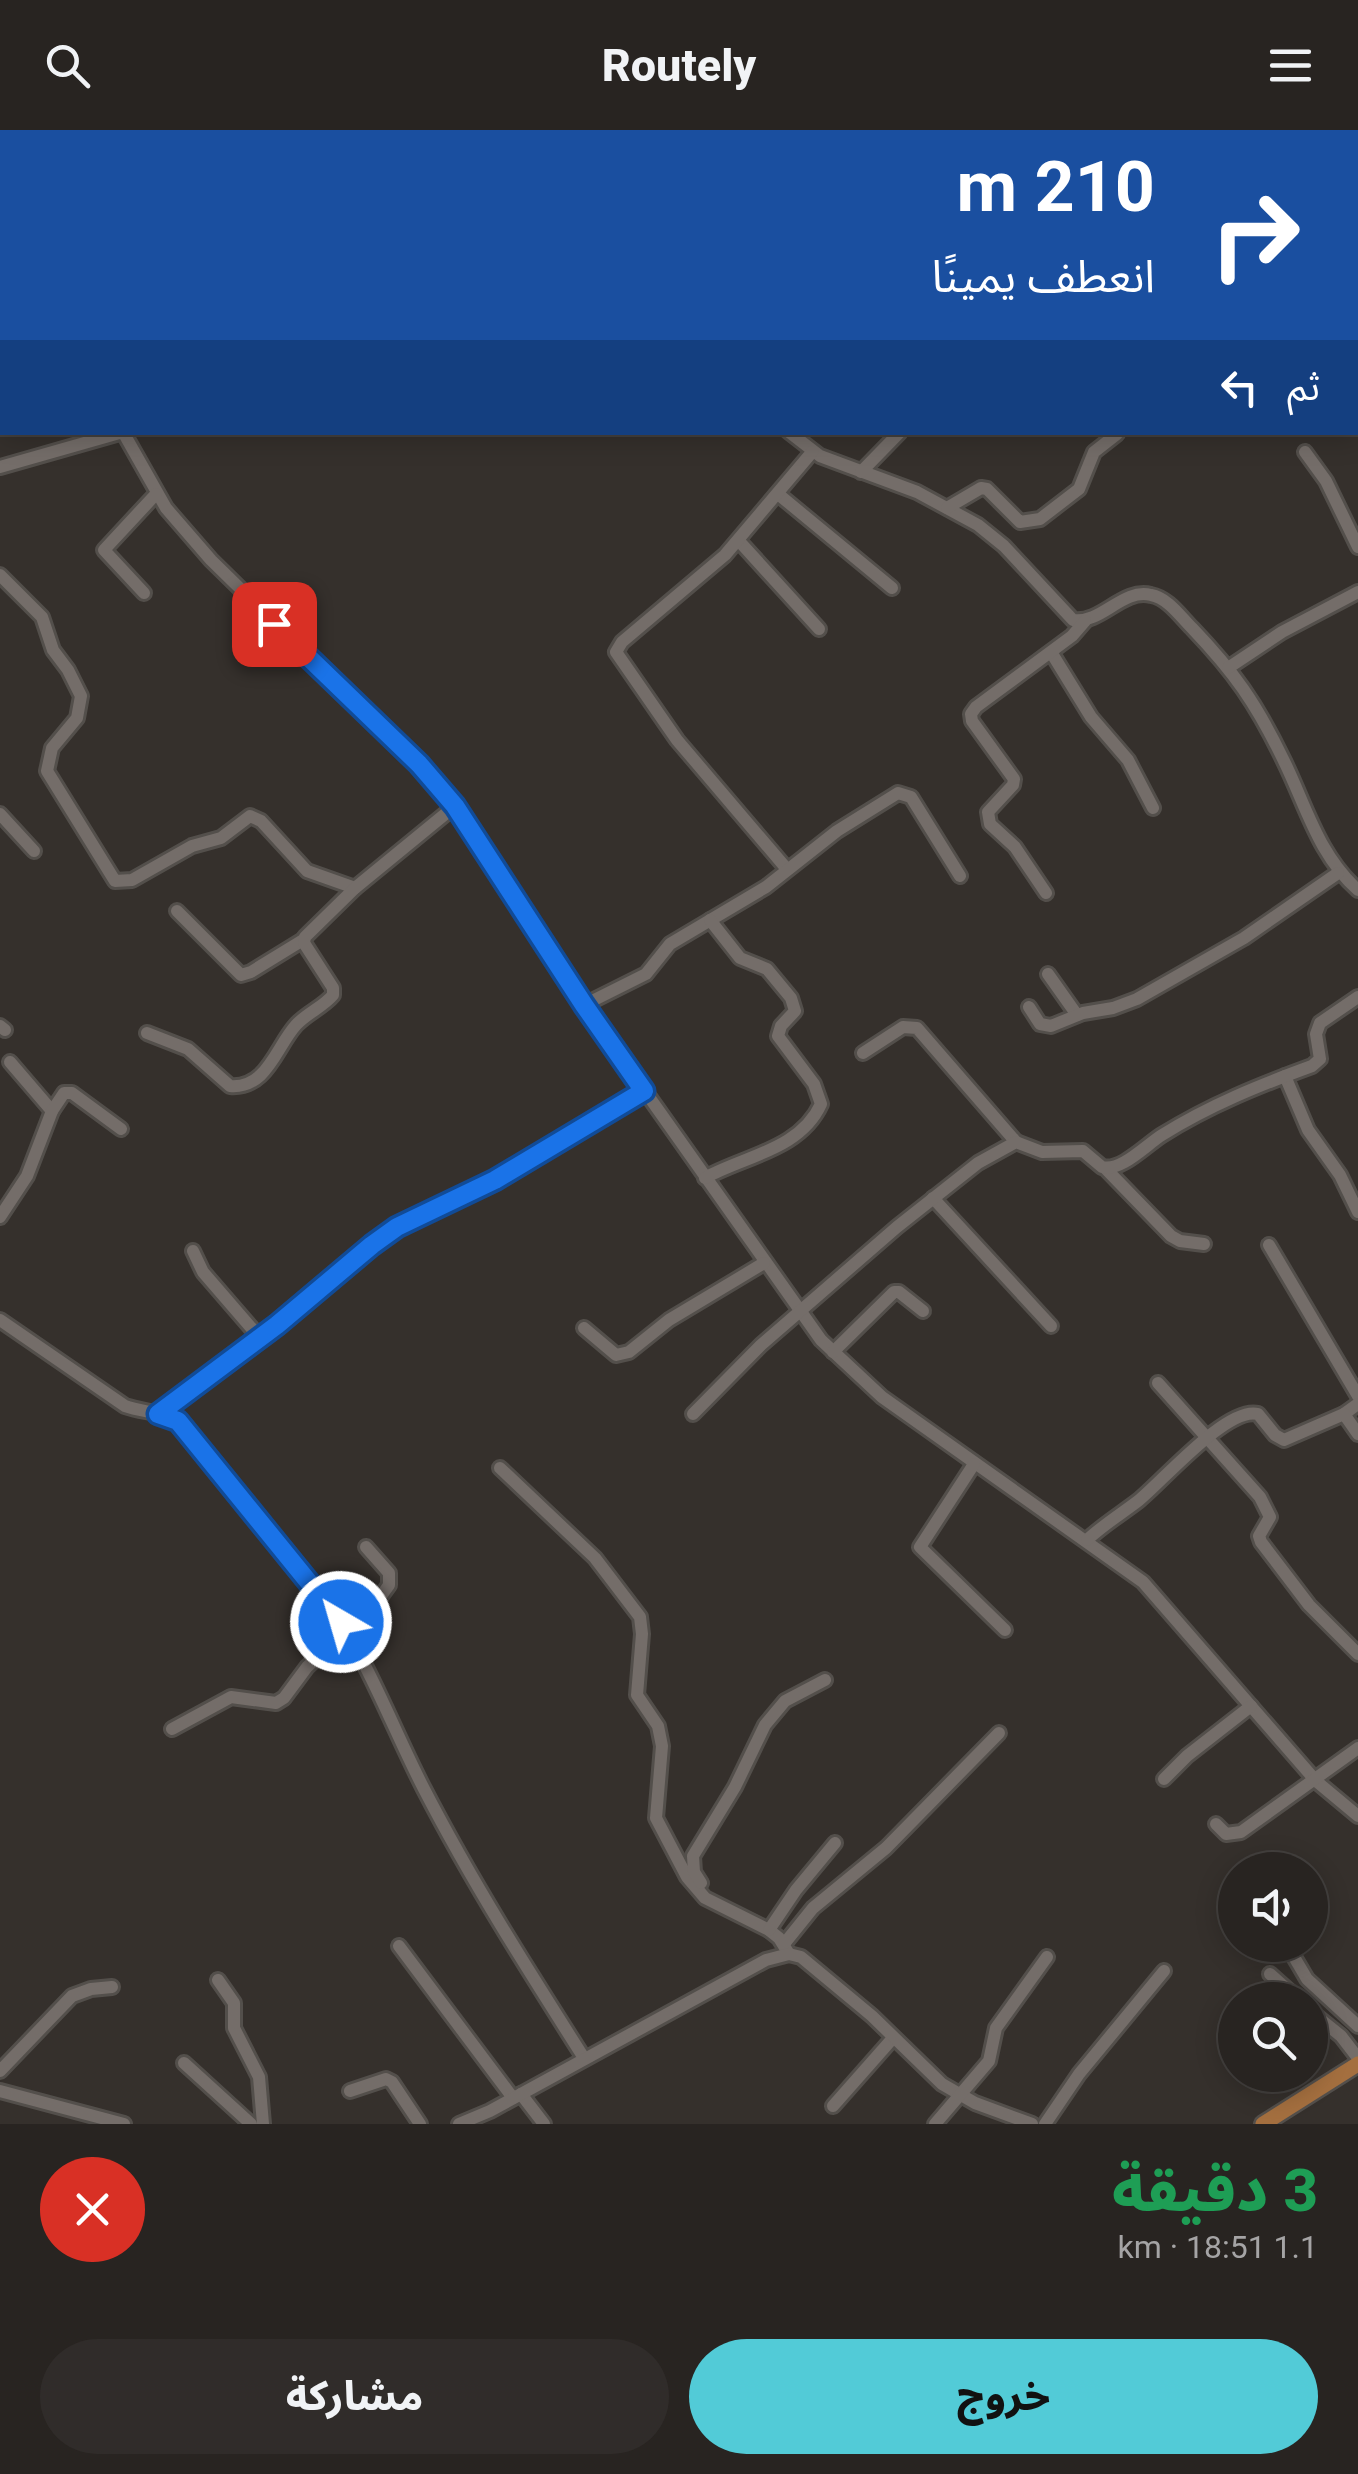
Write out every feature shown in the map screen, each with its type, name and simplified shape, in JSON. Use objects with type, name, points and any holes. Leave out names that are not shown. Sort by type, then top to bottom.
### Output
[{"type":"main road","points":[[1263,2124],[1358,2061]]},
{"type":"street","points":[[0,467],[112,435]]},
{"type":"street","points":[[125,435],[156,494],[211,560],[419,764],[455,806],[584,1005],[799,1313],[833,1352],[882,1397],[1087,1540],[1158,1597],[1316,1781],[1358,1816]]},
{"type":"street","points":[[793,435],[813,452],[917,492],[992,534],[1066,616],[1085,621]]},
{"type":"street","points":[[861,472],[897,435]]},
{"type":"street","points":[[947,508],[984,488],[1020,522],[1040,519],[1078,490],[1094,452],[1116,435]]},
{"type":"street","points":[[786,868],[677,740],[616,652],[622,642],[739,540],[813,452]]},
{"type":"street","points":[[1304,452],[1326,481],[1358,546]]},
{"type":"street","points":[[144,593],[104,550],[156,494]]},
{"type":"street","points":[[778,494],[892,588]]},
{"type":"street","points":[[739,540],[819,629]]},
{"type":"street","points":[[0,574],[45,622],[53,650],[81,696],[78,718],[52,748],[48,771],[116,881],[132,880],[194,845],[221,838],[250,816],[261,821],[307,871],[356,888]]},
{"type":"street","points":[[1228,668],[1282,632],[1358,592]]},
{"type":"street","points":[[1046,894],[1014,848],[990,824],[988,812],[1014,779],[972,721],[971,714],[1085,621],[1138,595],[1151,594],[1168,604],[1246,688],[1317,836],[1338,872],[1358,890]]},
{"type":"street","points":[[1050,652],[1091,718],[1128,760],[1153,808]]},
{"type":"street","points":[[584,1005],[646,974],[666,948],[766,886],[786,868],[898,793],[910,798],[960,876]]},
{"type":"street","points":[[177,911],[241,975],[251,972],[303,940],[356,888],[455,806]]},
{"type":"street","points":[[0,814],[34,851]]},
{"type":"street","points":[[1030,1008],[1044,1026],[1136,999],[1244,938],[1338,872]]},
{"type":"street","points":[[705,1178],[724,1167],[757,1158],[780,1144],[799,1131],[821,1104],[814,1084],[778,1036],[794,1011],[790,998],[767,969],[734,954],[710,920]]},
{"type":"street","points":[[147,1033],[188,1049],[230,1086],[247,1083],[269,1067],[295,1026],[333,995],[303,940]]},
{"type":"street","points":[[1048,974],[1077,1015]]},
{"type":"street","points":[[1106,1169],[1218,1104],[1317,1062],[1321,1053],[1317,1027],[1358,998]]},
{"type":"street","points":[[863,1053],[912,1025],[1016,1142],[1042,1152],[1082,1150],[1106,1169],[1171,1236],[1204,1244]]},
{"type":"street","points":[[10,1062],[52,1111]]},
{"type":"street","points":[[1285,1076],[1308,1130],[1340,1176],[1358,1212]]},
{"type":"street","points":[[158,1414],[397,1227],[495,1180],[644,1091]]},
{"type":"street","points":[[0,1217],[34,1162],[52,1111],[64,1093],[72,1093],[121,1129]]},
{"type":"street","points":[[694,1414],[738,1365],[933,1198],[978,1163],[1016,1142]]},
{"type":"street","points":[[933,1198],[1051,1326]]},
{"type":"street","points":[[1269,1245],[1358,1396]]},
{"type":"street","points":[[192,1251],[202,1272],[260,1338]]},
{"type":"street","points":[[584,1328],[616,1355],[628,1352],[669,1320],[764,1262]]},
{"type":"street","points":[[833,1352],[894,1292],[922,1311]]},
{"type":"street","points":[[0,1320],[125,1406],[178,1421],[330,1607],[479,1890],[584,2058]]},
{"type":"street","points":[[1158,1383],[1266,1506],[1270,1517],[1260,1539],[1309,1606],[1358,1654]]},
{"type":"street","points":[[1087,1540],[1138,1501],[1187,1452],[1251,1412],[1284,1440],[1358,1404]]},
{"type":"street","points":[[1344,1414],[1358,1434]]},
{"type":"street","points":[[974,1464],[920,1547],[1005,1630]]},
{"type":"street","points":[[500,1468],[594,1558],[640,1617],[637,1695],[658,1726],[662,1746],[656,1818],[695,1888],[712,1901],[770,1930],[927,2072],[959,2095],[1032,2124]]},
{"type":"street","points":[[172,1729],[231,1697],[276,1703],[294,1688],[306,1667],[376,1603],[391,1578],[366,1547]]},
{"type":"street","points":[[725,1905],[696,1877],[693,1856],[775,1712],[802,1689],[825,1680]]},
{"type":"street","points":[[1164,1779],[1251,1706]]},
{"type":"street","points":[[459,2124],[787,1949],[812,1908],[897,1838],[999,1733]]},
{"type":"street","points":[[1216,1824],[1226,1834],[1236,1835],[1358,1748]]},
{"type":"street","points":[[770,1930],[796,1890],[835,1844]]},
{"type":"street","points":[[399,1946],[517,2096],[544,2124]]},
{"type":"street","points":[[935,2124],[989,2061],[996,2028],[1047,1957]]},
{"type":"street","points":[[1298,1962],[1307,1979],[1358,2026]]},
{"type":"street","points":[[1045,2124],[1079,2074],[1164,1972]]},
{"type":"street","points":[[1270,1974],[1279,1982]]},
{"type":"street","points":[[218,1980],[234,2002],[234,2028],[258,2077],[263,2124]]},
{"type":"street","points":[[0,2071],[72,1996],[112,1987]]},
{"type":"street","points":[[1328,2025],[1358,2061]]},
{"type":"street","points":[[833,2106],[893,2038]]},
{"type":"street","points":[[184,2063],[251,2124]]},
{"type":"street","points":[[350,2090],[386,2080],[392,2082],[420,2124]]},
{"type":"street","points":[[0,2091],[124,2124]]},
{"type":"route","points":[[274,624],[419,764],[455,806],[644,1091],[495,1180],[397,1227],[277,1325],[158,1414],[178,1421],[341,1622]]}]
